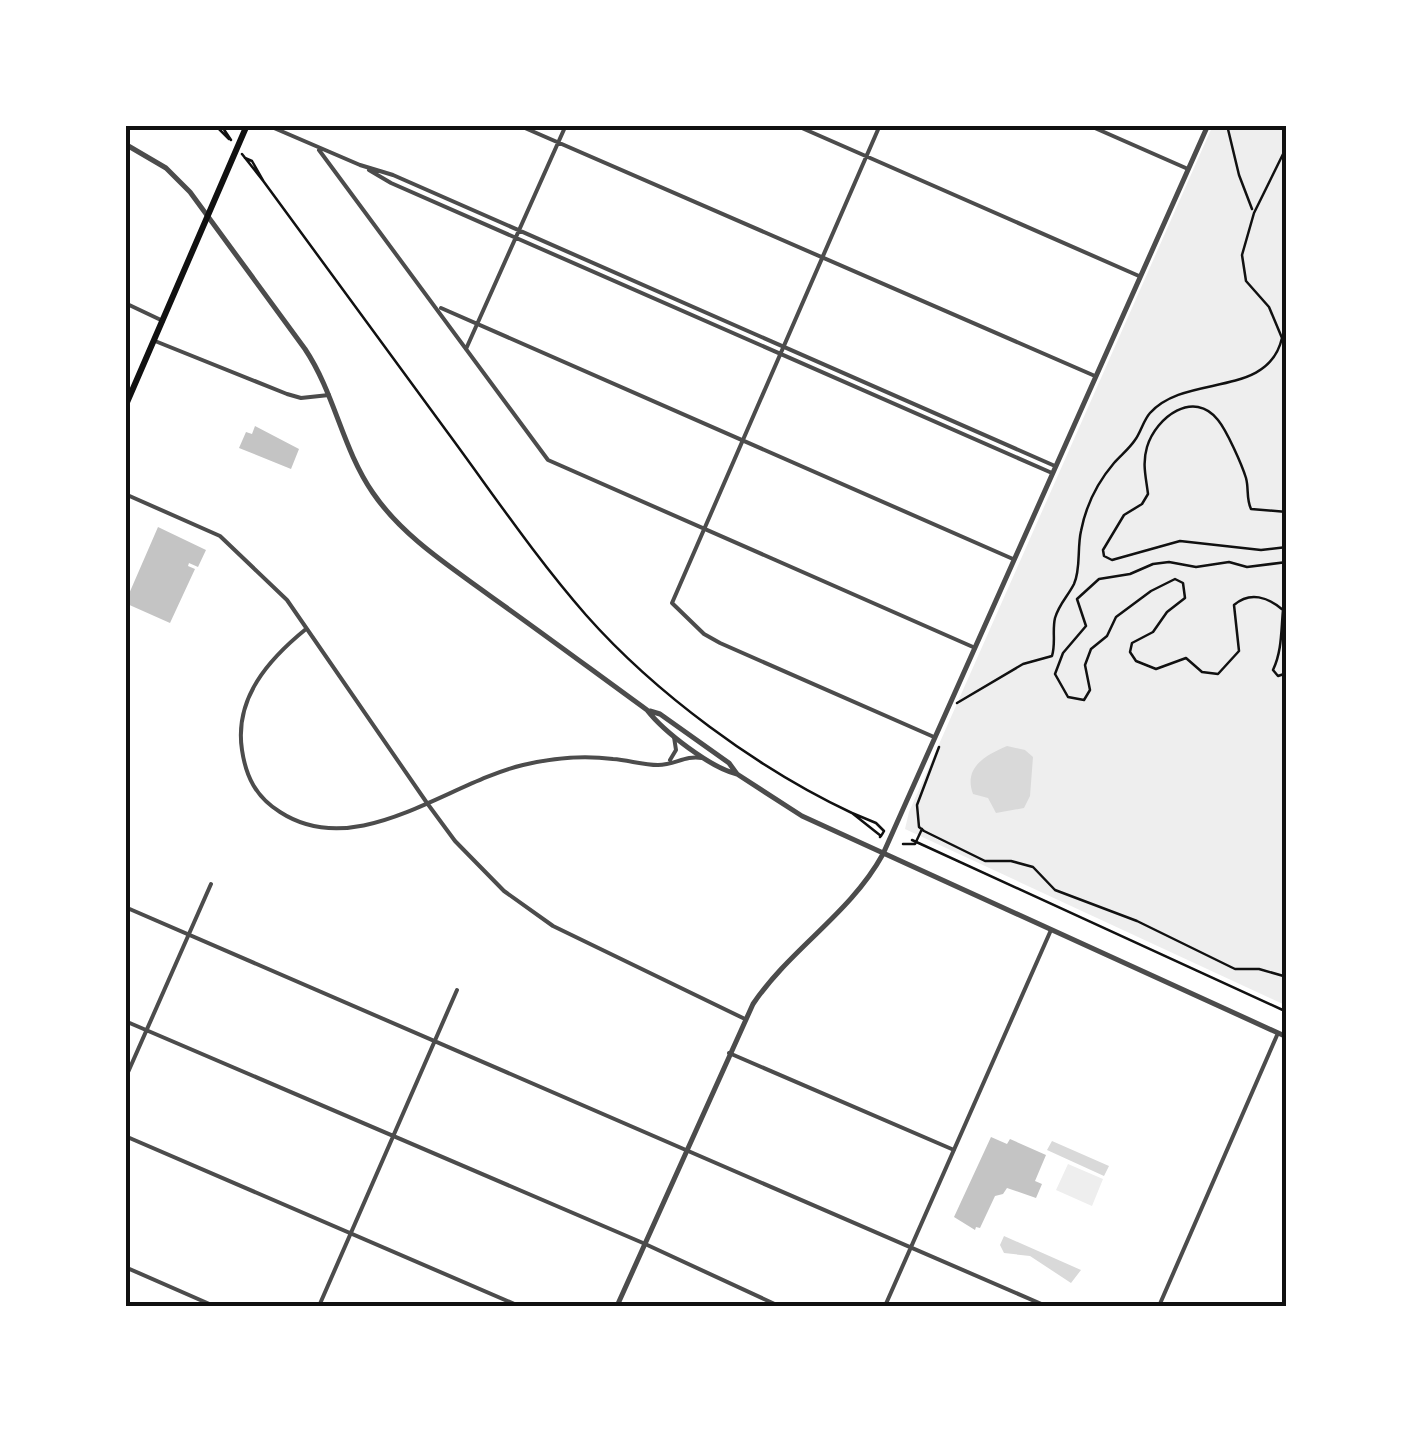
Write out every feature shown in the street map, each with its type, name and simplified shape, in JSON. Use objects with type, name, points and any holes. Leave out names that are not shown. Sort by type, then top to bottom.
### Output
[{"type":"main road","points":[[125,408],[247,125]]},
{"type":"street","points":[[268,125],[780,354],[1053,469]]},
{"type":"street","points":[[518,125],[1095,376]]},
{"type":"street","points":[[466,349],[566,125]]},
{"type":"street","points":[[795,125],[1140,276]]},
{"type":"street","points":[[880,125],[672,603],[704,634],[720,643],[934,736]]},
{"type":"street","points":[[1088,125],[1188,169]]},
{"type":"street","points":[[616,1306],[745,1018],[781,967],[851,902],[883,854],[1208,125]]},
{"type":"street","points":[[125,144],[173,174],[208,216],[305,349],[330,394],[361,474],[396,522],[442,561],[647,710],[706,759],[737,774],[790,810],[1287,1037]]},
{"type":"street","points":[[316,146],[548,460],[973,647]]},
{"type":"street","points":[[360,166],[393,176],[520,231],[1053,469]]},
{"type":"street","points":[[125,303],[164,320]]},
{"type":"street","points":[[437,306],[1013,559]]},
{"type":"street","points":[[155,340],[287,394],[301,398],[330,394]]},
{"type":"street","points":[[125,494],[220,536],[288,600],[426,803],[481,870],[504,891],[554,926],[745,1018]]},
{"type":"street","points":[[306,628],[269,662],[245,706],[240,728],[242,752],[256,792],[296,822],[322,828],[375,822],[489,775],[535,762],[592,757],[667,764],[688,756],[706,759]]},
{"type":"street","points":[[647,710],[660,714],[730,763],[737,774]]},
{"type":"street","points":[[667,764],[676,750],[672,733]]},
{"type":"street","points":[[125,1079],[211,884]]},
{"type":"street","points":[[125,906],[1046,1306]]},
{"type":"street","points":[[885,1306],[1051,930]]},
{"type":"street","points":[[318,1306],[457,990]]},
{"type":"street","points":[[125,1021],[780,1306]]},
{"type":"street","points":[[1159,1306],[1278,1033]]},
{"type":"street","points":[[729,1053],[954,1150]]},
{"type":"street","points":[[125,1136],[519,1306]]},
{"type":"street","points":[[125,1267],[214,1306]]},
{"type":"path","points":[[214,125],[230,140],[222,125]]},
{"type":"path","points":[[1227,125],[1254,213]]},
{"type":"path","points":[[954,709],[958,702],[1016,668],[1052,656],[1055,618],[1074,584],[1081,530],[1092,495],[1134,442],[1150,413],[1178,394],[1239,380],[1268,365],[1274,357],[1282,338],[1269,307],[1249,286],[1242,255],[1254,213],[1287,146]]},
{"type":"path","points":[[264,182],[246,158],[586,614],[660,686],[728,738],[799,785],[876,822],[882,835]]},
{"type":"path","points":[[1287,512],[1251,508],[1246,476],[1218,419],[1206,410],[1187,406],[1174,411],[1149,441],[1144,470],[1148,494],[1142,504],[1124,515],[1103,550],[1104,556],[1112,560],[1180,541],[1260,550],[1287,547]]},
{"type":"path","points":[[1287,562],[1248,566],[1229,562],[1196,567],[1169,562],[1099,579],[1077,600],[1086,626],[1063,653],[1055,674],[1068,697],[1084,700],[1090,690],[1085,665],[1092,649],[1107,636],[1116,616],[1174,580],[1184,583],[1185,598],[1167,612],[1153,632],[1132,644],[1130,652],[1136,661],[1156,668],[1186,658],[1202,672],[1218,674],[1239,651],[1234,606],[1244,598],[1262,597],[1283,610],[1281,649],[1274,670],[1278,676],[1287,673]]},
{"type":"path","points":[[914,842],[922,830],[917,805],[940,742]]},
{"type":"path","points":[[922,830],[985,861],[1012,861],[1033,867],[1055,890],[1137,920],[1235,969],[1287,977]]},
{"type":"path","points":[[903,844],[914,842],[1287,1012]]},
{"type":"shaded area","points":[[1213,125],[1287,125],[1287,1006],[905,829],[909,812]]},
{"type":"shaded area","points":[[1007,746],[1025,750],[1033,757],[1030,796],[1024,808],[996,813],[988,798],[973,794],[971,776],[984,758]]},
{"type":"shaded area","points":[[1052,1141],[1109,1166],[1104,1176],[1047,1150]]},
{"type":"shaded area","points":[[1068,1164],[1103,1179],[1092,1206],[1056,1190]]},
{"type":"shaded area","points":[[1004,1236],[1081,1270],[1071,1283],[1030,1256],[1004,1253],[1000,1245]]},
{"type":"building","points":[[255,426],[299,449],[291,469],[239,448],[246,432],[252,434]]},
{"type":"building","points":[[158,527],[206,550],[198,567],[189,563],[195,569],[170,623],[125,603]]},
{"type":"building","points":[[991,1137],[1007,1144],[1010,1139],[1046,1155],[1035,1181],[1042,1184],[1036,1198],[1007,1188],[995,1196],[980,1228],[975,1230],[954,1217]]}]
